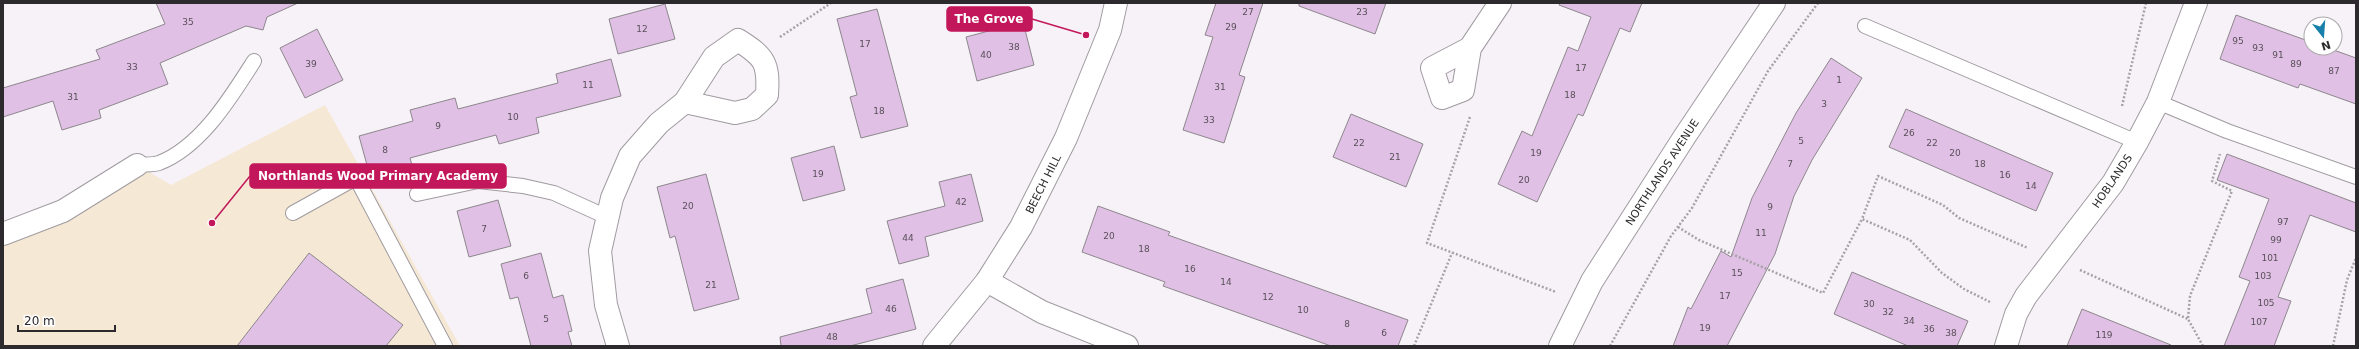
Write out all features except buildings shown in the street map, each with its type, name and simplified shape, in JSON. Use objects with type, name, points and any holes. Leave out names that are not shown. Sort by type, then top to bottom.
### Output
[{"type":"street","name":"BEECH HILL","points":[[934,346],[987,281],[1021,227],[1066,138],[1110,30],[1116,3]]},
{"type":"street","points":[[1470,48],[1432,68],[1442,98],[1463,90],[1470,48],[1500,3]]},
{"type":"street","name":"NORTHLANDS AVENUE","points":[[1560,346],[1592,281],[1684,136],[1774,3]]},
{"type":"street","name":"HOBLANDS","points":[[2006,346],[2016,314],[2026,296],[2113,183],[2137,142],[2158,102],[2196,3]]},
{"type":"street","points":[[618,346],[606,305],[600,251],[612,198],[630,156],[659,123],[685,102],[714,57],[738,40],[758,52],[768,73],[767,95],[752,110],[735,113],[685,102]]},
{"type":"street","points":[[3,234],[63,211],[138,165]]},
{"type":"street","points":[[987,281],[1042,312],[1126,346]]},
{"type":"lane","points":[[1865,26],[2137,142]]},
{"type":"lane","points":[[138,165],[158,163],[180,151],[212,122],[254,61]]},
{"type":"lane","points":[[2158,102],[2227,131],[2356,177]]},
{"type":"lane","points":[[294,214],[356,178],[445,346]]},
{"type":"lane","points":[[417,194],[478,181],[523,186],[554,193],[607,217]]},
{"type":"path","points":[[758,52],[831,3]]},
{"type":"path","points":[[1610,346],[1628,310],[1678,227],[1692,208],[1768,71],[1818,3]]},
{"type":"path","points":[[2116,134],[2146,3]]},
{"type":"path","points":[[1463,90],[1471,115],[1427,243],[1582,302]]},
{"type":"path","points":[[2203,346],[2188,319],[2190,296],[2232,191],[2212,180],[2227,131]]},
{"type":"path","points":[[1678,227],[1699,240],[1823,293],[1862,219],[1878,176],[1943,205],[1959,218],[2055,259],[2188,319]]},
{"type":"path","points":[[1862,219],[1910,240],[1942,273],[1964,289],[2016,314]]},
{"type":"path","points":[[1414,346],[1452,253]]},
{"type":"path","points":[[2333,346],[2347,280],[2356,258]]},
{"type":"shaded area","points":[[325,105],[460,346],[3,346],[3,234],[137,165],[171,185]]},
{"type":"place","name":"The Grove","points":[[1086,35]]},
{"type":"place","name":"Northlands Wood Primary Academy","points":[[212,223]]}]
